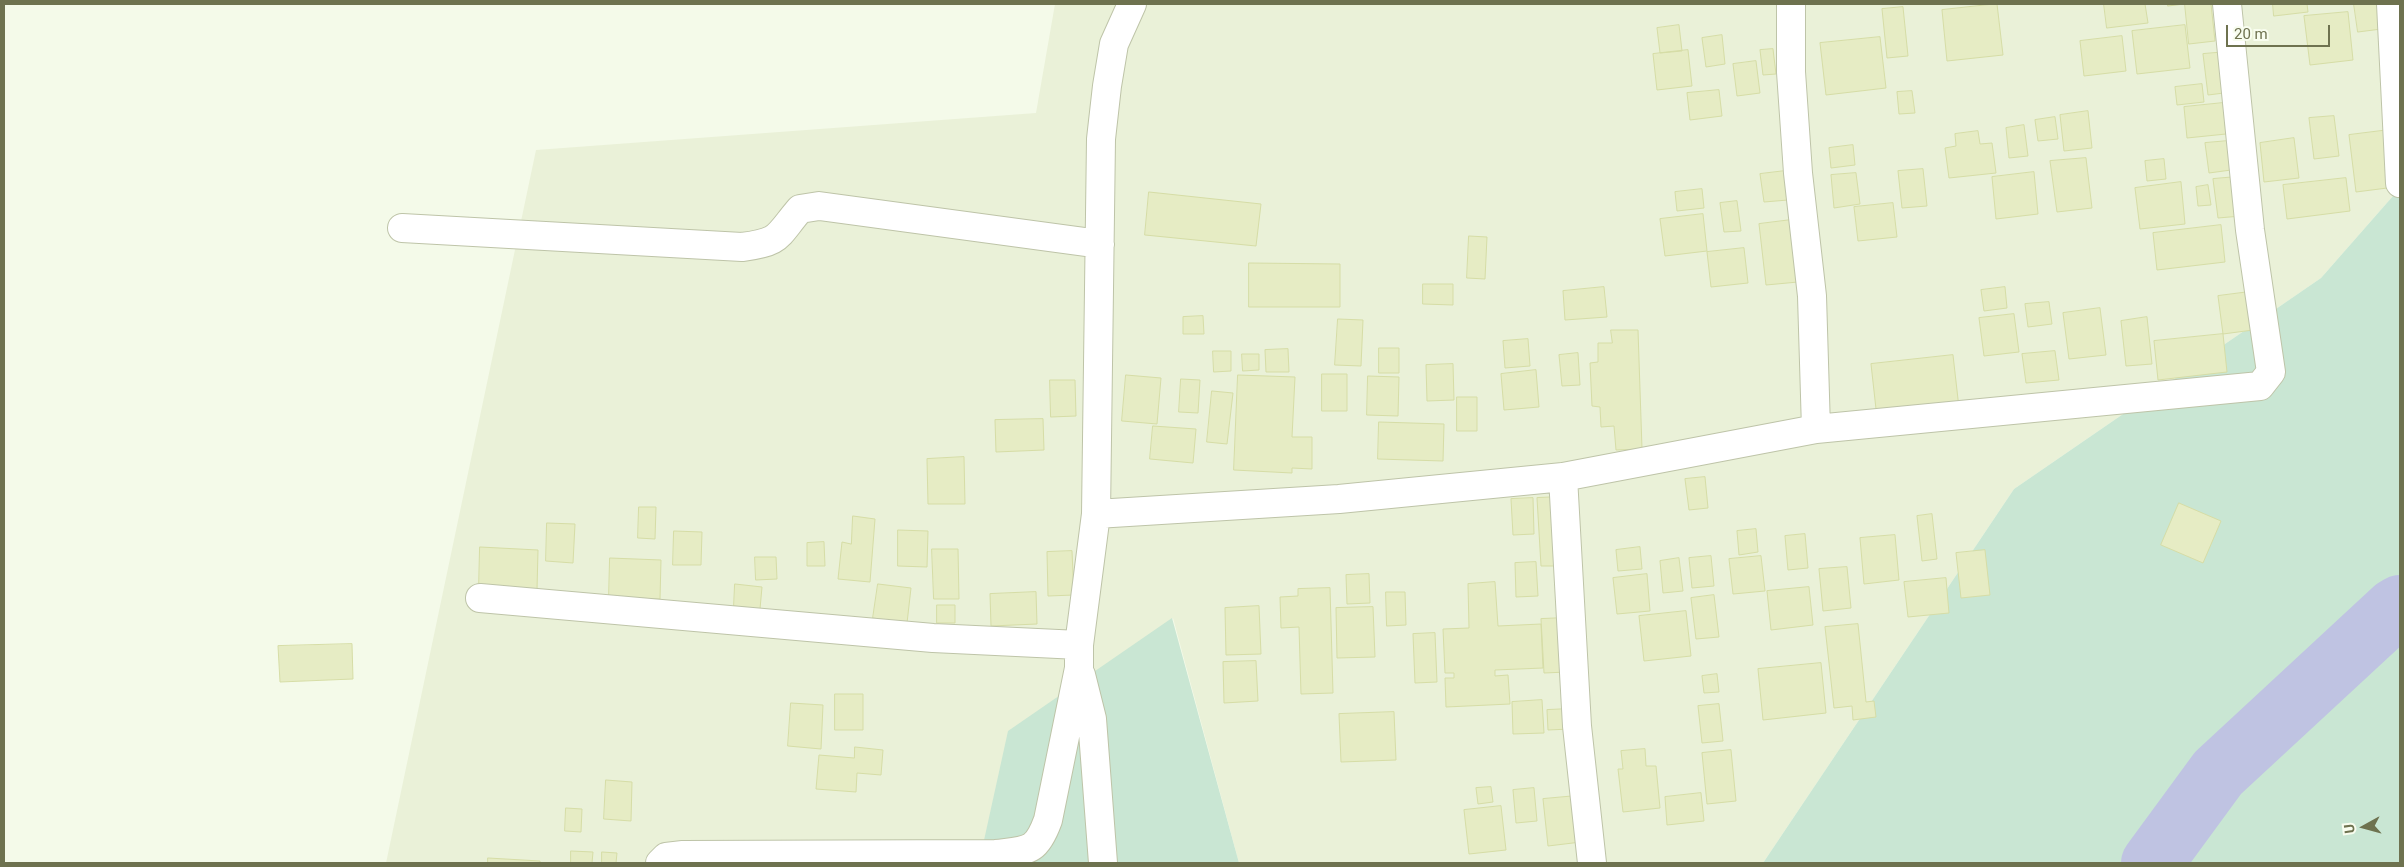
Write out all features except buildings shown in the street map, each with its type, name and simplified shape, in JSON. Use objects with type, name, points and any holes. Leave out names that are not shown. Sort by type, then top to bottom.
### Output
[{"type":"street","points":[[660,863],[666,857],[683,855],[996,854],[1028,850],[1041,838],[1048,820],[1079,656],[1096,514],[1101,139],[1114,44],[1132,4]]},
{"type":"street","points":[[1792,4],[1791,72],[1798,173],[1812,296],[1816,429]]},
{"type":"street","points":[[1096,514],[1339,499],[1563,477],[1816,429],[2260,386],[2271,372],[2250,230],[2227,4]]},
{"type":"street","points":[[2391,4],[2400,182]]},
{"type":"street","points":[[402,228],[742,247],[765,244],[780,236],[800,209],[818,206],[1100,244]]},
{"type":"street","points":[[1563,477],[1577,726],[1592,863]]},
{"type":"street","points":[[480,598],[932,638],[1079,656]]},
{"type":"street","points":[[1079,656],[1092,719],[1103,863]]},
{"type":"shaded area","points":[[1055,4],[2400,4],[2400,188],[2321,278],[2014,489],[1763,863],[1239,863],[1173,618],[979,863],[386,863],[536,150],[1036,113]]},
{"type":"shaded area","points":[[2400,188],[2400,863],[1763,863],[2014,489],[2321,278]]},
{"type":"shaded area","points":[[1172,618],[1239,863],[979,863],[1008,731]]},
{"type":"waterway","points":[[2152,863],[2218,773],[2400,606]]}]
